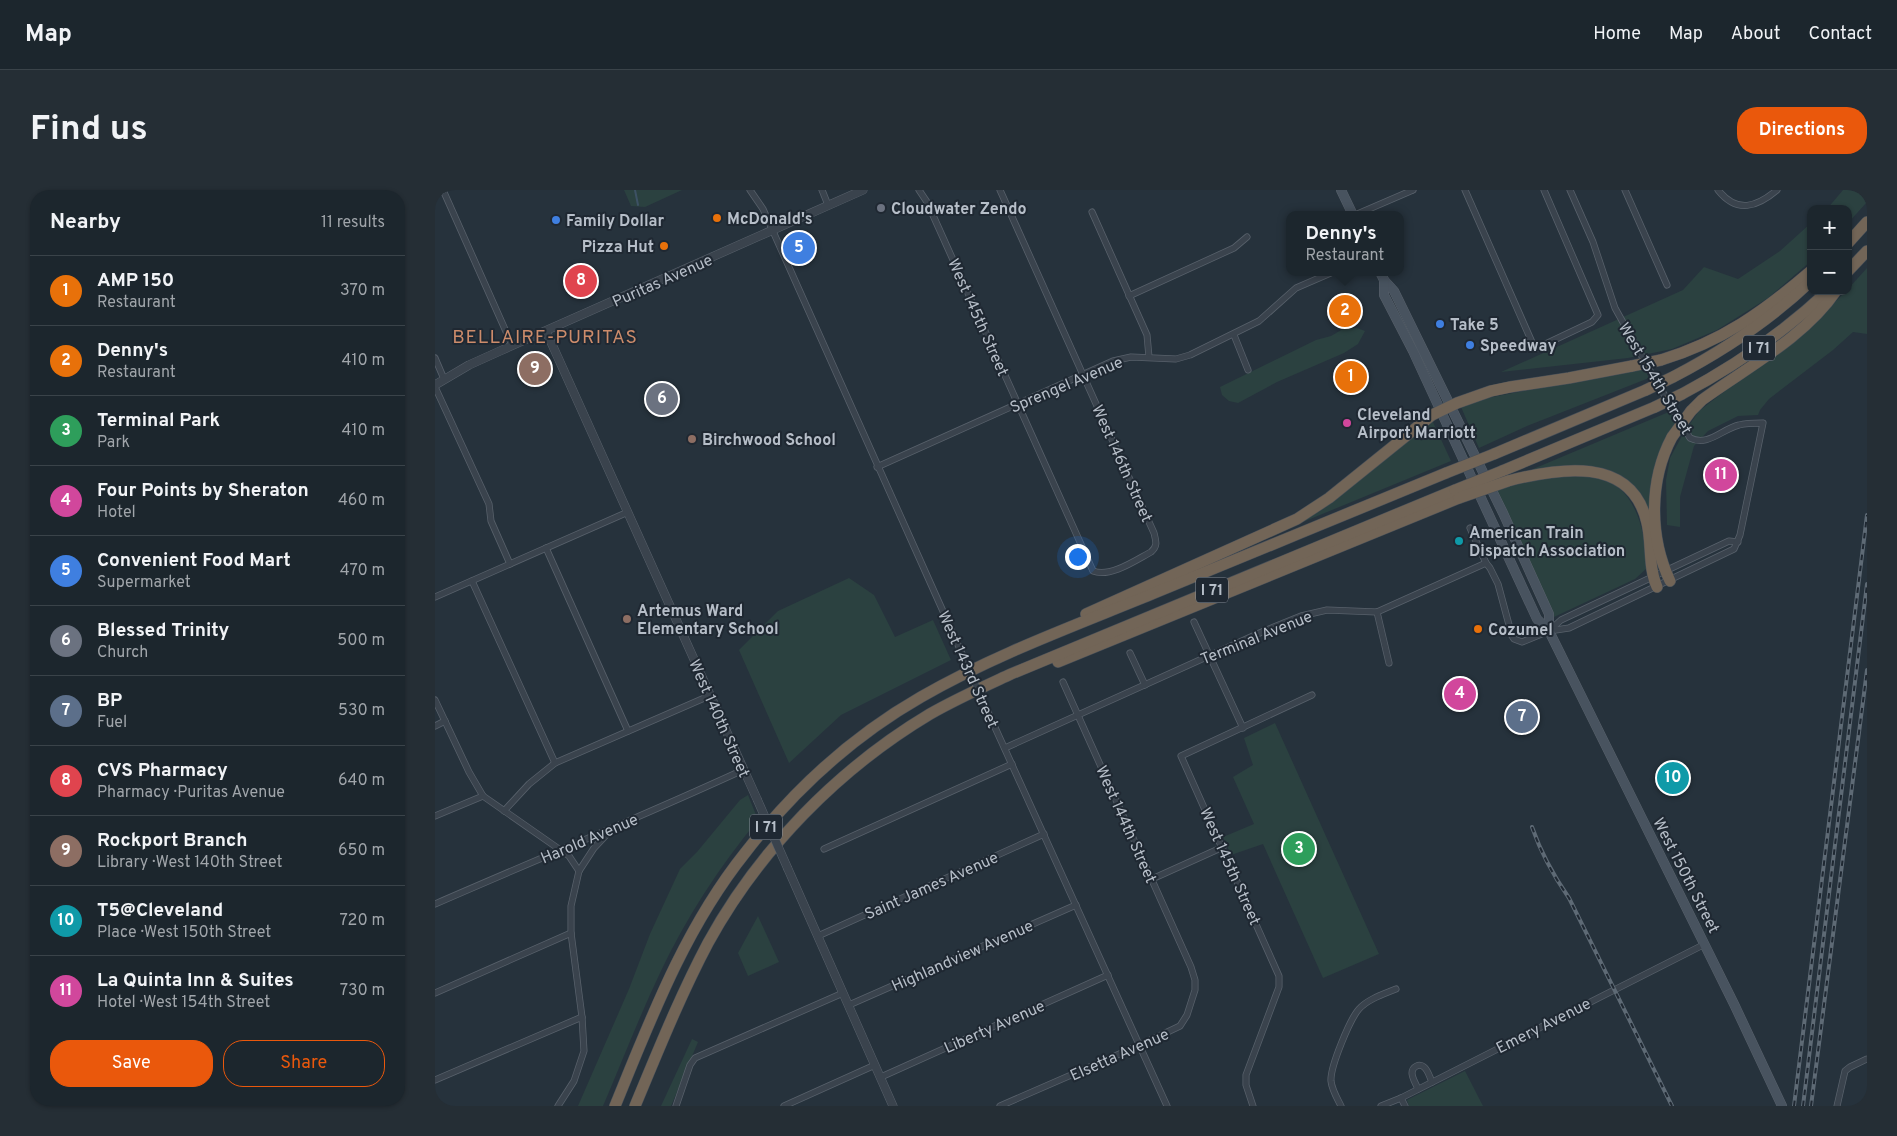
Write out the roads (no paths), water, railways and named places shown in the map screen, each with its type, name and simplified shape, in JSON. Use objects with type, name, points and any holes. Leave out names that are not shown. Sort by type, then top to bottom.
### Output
[{"type":"highway","points":[[1852,234],[1867,221]]},
{"type":"highway","points":[[1852,238],[1867,221]]},
{"type":"highway","points":[[1852,269],[1867,251]]},
{"type":"highway","points":[[1025,647],[1097,609],[1297,519],[1329,498],[1432,415],[1446,408],[1475,396],[1501,389],[1661,360],[1704,344],[1737,328],[1763,310],[1807,274]]},
{"type":"highway","name":"I 71","points":[[615,1106],[677,962],[692,933],[744,854],[773,819],[814,777],[853,744],[890,717],[919,698],[1025,647],[1646,390],[1705,360],[1745,334],[1783,306],[1807,285]]},
{"type":"highway","name":"I 71","points":[[635,1106],[676,1009],[708,944],[741,890],[771,851],[812,806],[856,766],[929,715],[971,692],[1056,663],[1457,494],[1505,476],[1655,407],[1707,381],[1757,349],[1801,316],[1825,295]]},
{"type":"highway","points":[[1668,576],[1659,550],[1655,497],[1660,464],[1673,437],[1691,411],[1702,400],[1795,334],[1819,312],[1833,295]]},
{"type":"highway","points":[[1505,476],[1582,470],[1602,473],[1629,488],[1638,499],[1644,512],[1655,582]]},
{"type":"main road","points":[[1341,190],[1352,211]]},
{"type":"main road","name":"West 150th Street","points":[[1382,276],[1384,295],[1503,513],[1549,614],[1549,631]]},
{"type":"main road","name":"West 150th Street","points":[[1446,408],[1537,619],[1549,631],[1705,944],[1783,1106]]},
{"type":"street","points":[[443,190],[512,345]]},
{"type":"street","name":"West 143rd Street","points":[[750,190],[763,209],[877,466],[1167,1106]]},
{"type":"street","points":[[822,190],[828,205]]},
{"type":"street","name":"Puritas Avenue","points":[[435,386],[469,365],[512,345],[863,190]]},
{"type":"street","name":"West 145th Street","points":[[919,190],[927,202],[1093,571],[1099,573],[1112,571],[1132,562]]},
{"type":"street","name":"West 146th Street","points":[[1000,190],[1155,533],[1157,543],[1155,548],[1132,562]]},
{"type":"street","points":[[1363,211],[1413,190]]},
{"type":"street","points":[[1465,190],[1535,349],[1597,318],[1595,305],[1544,190]]},
{"type":"street","name":"West 154th Street","points":[[1570,190],[1593,242],[1615,308],[1690,438],[1699,441],[1713,437],[1739,424],[1763,423],[1737,542]]},
{"type":"street","points":[[1625,190],[1667,285]]},
{"type":"street","points":[[1718,190],[1724,198],[1739,205],[1751,205],[1761,202],[1777,190]]},
{"type":"street","points":[[1092,212],[1147,335],[1149,356]]},
{"type":"street","points":[[1129,296],[1234,248],[1247,237]]},
{"type":"street","name":"Sprengel Avenue","points":[[877,466],[1113,361],[1149,356],[1162,359],[1176,359],[1190,355],[1234,335],[1259,321],[1295,288],[1324,276]]},
{"type":"street","name":"West 140th Street","points":[[546,331],[893,1106]]},
{"type":"street","points":[[1234,335],[1248,370]]},
{"type":"street","points":[[435,358],[444,380]]},
{"type":"street","points":[[435,386],[489,504],[491,521],[510,564]]},
{"type":"street","points":[[435,597],[628,512]]},
{"type":"street","points":[[1470,528],[1485,563],[1490,568],[1498,584],[1514,639],[1522,642],[1549,631],[1569,628],[1655,582],[1668,576],[1729,541],[1737,542],[1734,549],[1655,582],[1561,620],[1549,631]]},
{"type":"street","points":[[546,548],[629,731]]},
{"type":"street","name":"Terminal Avenue","points":[[1005,748],[1301,616],[1327,610],[1377,612],[1485,563]]},
{"type":"street","points":[[472,581],[555,763]]},
{"type":"street","points":[[1377,612],[1389,663]]},
{"type":"street","points":[[1194,622],[1243,728],[1312,695]]},
{"type":"street","points":[[1130,653],[1145,685]]},
{"type":"street","name":"West 144th Street","points":[[1063,682],[1191,967]]},
{"type":"street","points":[[505,811],[529,784],[555,763],[709,696]]},
{"type":"street","points":[[435,700],[469,772],[483,796],[569,856],[579,871]]},
{"type":"street","points":[[435,726],[445,721]]},
{"type":"street","name":"West 145th Street","points":[[1243,728],[1181,756],[1279,976],[1279,987],[1246,1075],[1246,1085],[1253,1106]]},
{"type":"street","points":[[824,849],[1012,764]]},
{"type":"street","name":"Harold Avenue","points":[[435,904],[559,850],[611,830],[743,770]]},
{"type":"street","points":[[435,816],[483,796]]},
{"type":"street","points":[[558,1106],[574,1081],[584,1051],[582,1016],[571,933],[571,906],[579,871],[594,848],[611,830]]},
{"type":"street","name":"Saint James Avenue","points":[[818,936],[1044,834]]},
{"type":"street","points":[[1152,879],[1223,847]]},
{"type":"street","name":"Highlandview Avenue","points":[[849,1005],[1076,905]]},
{"type":"street","points":[[435,993],[571,933]]},
{"type":"street","name":"Emery Avenue","points":[[1381,1106],[1401,1098],[1705,944]]},
{"type":"street","name":"Elsetta Avenue","points":[[1000,1106],[1180,1026],[1187,1015],[1195,990],[1195,980],[1191,967]]},
{"type":"street","name":"Liberty Avenue","points":[[881,1077],[1108,975]]},
{"type":"street","points":[[1341,1106],[1331,1079],[1350,1022],[1360,1008],[1397,989]]},
{"type":"street","points":[[676,1106],[690,1065],[695,1058],[843,993]]},
{"type":"street","points":[[435,1080],[582,1016]]},
{"type":"street","points":[[1837,1106],[1845,1071],[1867,1059]]},
{"type":"street","points":[[784,1106],[875,1065]]},
{"type":"street","points":[[1418,1089],[1412,1074],[1416,1066],[1426,1068],[1432,1082]]},
{"type":"street","points":[[1401,1098],[1405,1106]]},
{"type":"waterway","points":[[635,190],[638,205]]},
{"type":"railway","points":[[1794,1106],[1867,515]]},
{"type":"railway","points":[[1803,1106],[1867,584]]},
{"type":"railway","points":[[1811,1106],[1867,670]]},
{"type":"railway","points":[[1532,827],[1543,855],[1569,898],[1672,1106]]},
{"type":"place","name":"Cloudwater Zendo","points":[[881,208]]},
{"type":"place","name":"McDonald's","points":[[717,218]]},
{"type":"place","name":"Family Dollar","points":[[556,220]]},
{"type":"place","name":"Pizza Hut","points":[[664,246]]},
{"type":"place","name":"Convenient Food Mart","points":[[799,248]]},
{"type":"place","name":"CVS Pharmacy","points":[[581,281]]},
{"type":"place","name":"Denny's","points":[[1345,311]]},
{"type":"place","name":"Take 5","points":[[1440,324]]},
{"type":"place","name":"Speedway","points":[[1470,345]]},
{"type":"place","name":"Rockport Branch","points":[[535,369]]},
{"type":"place","name":"AMP 150","points":[[1351,377]]},
{"type":"place","name":"Blessed Trinity","points":[[662,399]]},
{"type":"place","name":"Cleveland Airport Marriott","points":[[1347,423]]},
{"type":"place","name":"Birchwood School","points":[[692,439]]},
{"type":"place","name":"La Quinta Inn & Suites","points":[[1721,475]]},
{"type":"place","name":"American Train Dispatch Association","points":[[1459,541]]},
{"type":"place","name":"Artemus Ward Elementary School","points":[[627,619]]},
{"type":"place","name":"Cozumel","points":[[1478,629]]},
{"type":"place","name":"Four Points by Sheraton","points":[[1460,694]]},
{"type":"place","name":"BP","points":[[1522,717]]},
{"type":"place","name":"T5@Cleveland","points":[[1673,778]]},
{"type":"place","name":"Terminal Park","points":[[1299,849]]},
{"type":"district","name":"BELLAIRE-PURITAS","points":[[545,336]]}]
